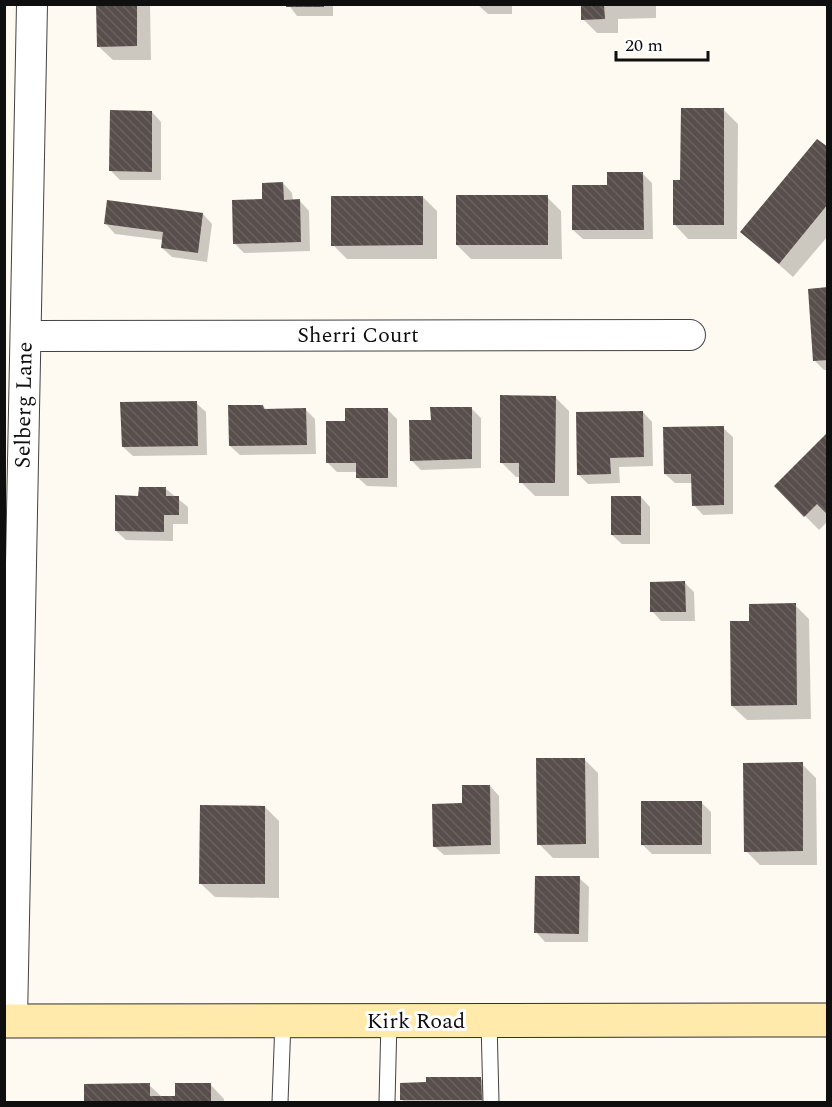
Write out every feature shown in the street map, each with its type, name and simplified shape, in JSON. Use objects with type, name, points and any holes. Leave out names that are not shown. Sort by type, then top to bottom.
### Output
[{"type":"street","name":"Selberg Lane","points":[[8,1021],[26,336],[32,4]]},
{"type":"street","name":"Sherri Court","points":[[26,336],[690,335]]},
{"type":"street","name":"Kirk Road","points":[[8,1021],[828,1020]]},
{"type":"lane","points":[[387,1102],[389,1020]]},
{"type":"lane","points":[[280,1102],[283,1021]]},
{"type":"lane","points":[[489,1021],[491,1102]]},
{"type":"building","points":[[96,4],[137,4],[137,46],[97,47]]},
{"type":"building","points":[[286,4],[324,4],[324,7],[286,7]]},
{"type":"building","points":[[581,5],[604,5],[605,19],[581,20]]},
{"type":"building","points":[[681,108],[724,108],[724,225],[673,225],[673,180],[680,180]]},
{"type":"building","points":[[110,110],[152,111],[152,172],[109,171]]},
{"type":"building","points":[[817,139],[828,147],[828,204],[779,264],[740,232]]},
{"type":"building","points":[[607,172],[643,172],[644,230],[572,230],[572,185],[607,185]]},
{"type":"building","points":[[283,182],[284,200],[300,199],[301,242],[233,244],[232,200],[262,199],[262,183]]},
{"type":"building","points":[[456,195],[548,195],[548,245],[456,245]]},
{"type":"building","points":[[331,196],[423,196],[423,245],[331,246]]},
{"type":"building","points":[[107,200],[203,213],[198,253],[161,248],[163,232],[104,224]]},
{"type":"building","points":[[828,287],[828,360],[813,361],[808,289]]},
{"type":"building","points":[[500,395],[556,396],[555,483],[519,483],[519,463],[500,463]]},
{"type":"building","points":[[197,401],[198,446],[122,447],[120,402]]},
{"type":"building","points":[[228,405],[263,405],[264,409],[306,408],[307,445],[229,446]]},
{"type":"building","points":[[430,407],[472,407],[472,459],[410,461],[409,420],[431,420]]},
{"type":"building","points":[[345,408],[388,408],[388,478],[356,478],[356,463],[326,463],[326,421],[345,421]]},
{"type":"building","points":[[643,411],[644,457],[610,458],[611,474],[577,475],[576,412]]},
{"type":"building","points":[[724,426],[724,505],[692,506],[691,474],[664,474],[663,427]]},
{"type":"building","points":[[828,432],[828,515],[817,504],[804,517],[774,486]]},
{"type":"building","points":[[139,487],[166,487],[166,496],[179,496],[179,515],[164,515],[164,532],[115,531],[115,495],[138,496]]},
{"type":"building","points":[[611,496],[641,496],[641,535],[611,535]]},
{"type":"building","points":[[685,581],[686,612],[650,612],[650,582]]},
{"type":"building","points":[[796,603],[797,705],[731,706],[730,621],[749,621],[749,604]]},
{"type":"building","points":[[536,758],[585,758],[586,844],[537,845]]},
{"type":"building","points":[[803,762],[803,851],[744,852],[743,763]]},
{"type":"building","points":[[462,785],[490,785],[491,845],[433,847],[432,804],[462,803]]},
{"type":"building","points":[[641,801],[702,801],[702,845],[641,845]]},
{"type":"building","points":[[200,805],[265,806],[265,884],[199,884]]},
{"type":"building","points":[[535,876],[580,876],[579,934],[534,933]]},
{"type":"building","points":[[426,1077],[481,1077],[482,1100],[400,1100],[400,1083],[426,1082]]},
{"type":"building","points":[[150,1083],[150,1096],[175,1096],[175,1083],[211,1083],[211,1102],[84,1102],[84,1084]]}]
